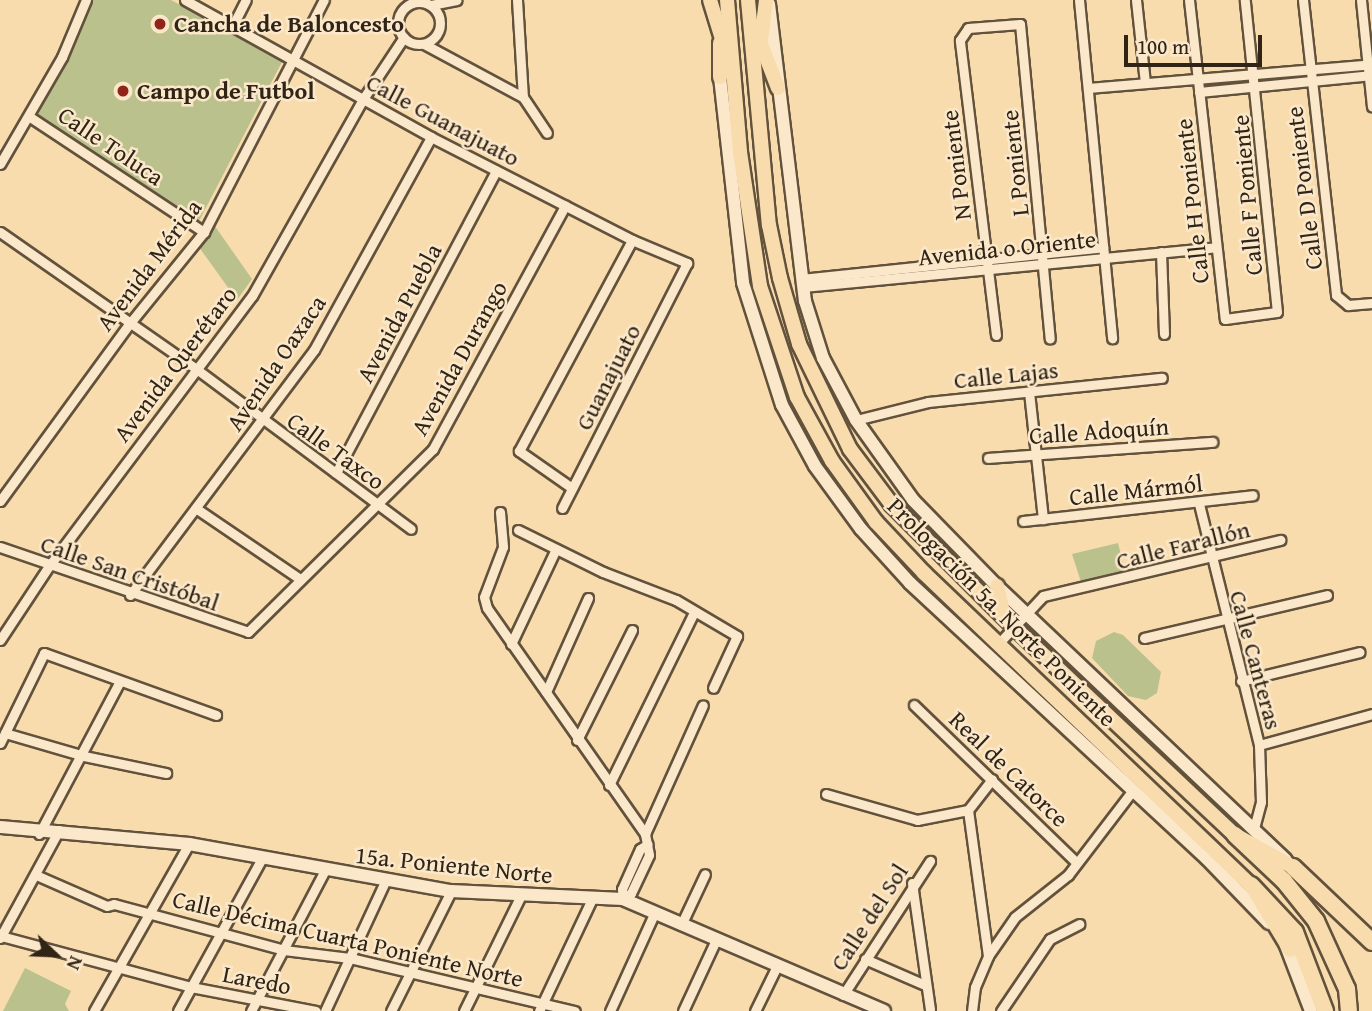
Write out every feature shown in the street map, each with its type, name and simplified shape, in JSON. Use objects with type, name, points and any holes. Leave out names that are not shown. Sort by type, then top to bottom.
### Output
[{"type":"highway","points":[[1235,835],[1284,881],[1316,921],[1347,989],[1349,1011]]},
{"type":"highway","points":[[1293,867],[1372,942]]},
{"type":"highway","points":[[1251,886],[1295,932],[1325,1011]]},
{"type":"main road","points":[[710,0],[727,76]]},
{"type":"main road","points":[[720,37],[726,0]]},
{"type":"main road","name":"Prologación 5a. Norte Poniente","points":[[726,0],[727,76],[760,286],[797,397],[832,461],[876,522],[998,644],[1251,886],[1290,950]]},
{"type":"main road","points":[[756,81],[767,0]]},
{"type":"main road","points":[[748,5],[778,88]]},
{"type":"main road","points":[[748,5],[774,251],[799,344],[818,389],[850,449],[892,505],[1009,623],[1235,835],[1293,867]]},
{"type":"main road","points":[[997,586],[1009,623]]},
{"type":"main road","points":[[1118,759],[1136,741]]},
{"type":"street","points":[[0,164],[30,117],[86,0]]},
{"type":"street","name":"Calle Guanajuato","points":[[185,0],[431,137],[632,240],[687,263]]},
{"type":"street","points":[[233,25],[246,0]]},
{"type":"street","name":"Avenida Mérida","points":[[0,501],[130,323],[204,232],[324,0]]},
{"type":"street","points":[[457,0],[431,5],[421,1],[400,16],[404,37],[424,44],[523,97],[547,133]]},
{"type":"street","points":[[517,0],[523,97]]},
{"type":"street","points":[[710,0],[727,76],[743,284],[782,405],[816,466],[861,529],[910,583],[1246,897],[1290,950],[1311,1011]]},
{"type":"street","points":[[767,0],[802,283],[823,358],[856,420],[913,500],[997,586],[1293,867]]},
{"type":"street","points":[[1079,0],[1112,338]]},
{"type":"street","points":[[1136,0],[1145,83]]},
{"type":"street","name":"Calle H Poniente","points":[[1189,0],[1225,319]]},
{"type":"street","name":"Calle F Poniente","points":[[1225,319],[1278,312],[1245,0]]},
{"type":"street","name":"Calle D Poniente","points":[[1303,0],[1339,300],[1348,305],[1372,303]]},
{"type":"street","points":[[1361,0],[1370,64],[1372,106]]},
{"type":"street","points":[[424,44],[435,36],[439,25],[431,5]]},
{"type":"street","name":"N Poniente","points":[[996,335],[962,33],[968,29],[1020,24]]},
{"type":"street","name":"L Poniente","points":[[1020,24],[1050,339]]},
{"type":"street","name":"Avenida Querétaro","points":[[0,640],[49,566],[195,368],[252,296],[363,99],[404,37]]},
{"type":"street","points":[[1088,88],[1370,64]]},
{"type":"street","points":[[1199,92],[1370,75]]},
{"type":"street","name":"Calle Toluca","points":[[30,117],[204,232]]},
{"type":"street","name":"Avenida Oaxaca","points":[[130,595],[314,350],[431,137]]},
{"type":"street","name":"Avenida Puebla","points":[[336,473],[496,171]]},
{"type":"street","name":"Avenida Durango","points":[[248,632],[433,449],[565,206]]},
{"type":"street","name":"Calle Taxco","points":[[0,232],[195,368],[262,421],[411,529]]},
{"type":"street","points":[[572,488],[519,454],[632,240]]},
{"type":"street","name":"Avenida o Oriente","points":[[802,283],[1103,247]]},
{"type":"street","name":"Avenida o Oriente","points":[[802,283],[989,271],[1216,247]]},
{"type":"street","points":[[1161,252],[1164,334]]},
{"type":"street","name":"Guanajuato","points":[[562,508],[687,263]]},
{"type":"street","name":"Calle Lajas","points":[[856,420],[928,402],[1162,378]]},
{"type":"street","points":[[1029,392],[1043,519]]},
{"type":"street","name":"Calle Adoquín","points":[[989,458],[1212,442]]},
{"type":"street","name":"Calle Mármól","points":[[1023,521],[1254,495]]},
{"type":"street","name":"Calle Canteras","points":[[1199,503],[1225,620],[1259,744],[1261,802],[1254,828]]},
{"type":"street","points":[[197,509],[300,579]]},
{"type":"street","points":[[500,512],[503,547],[484,597],[511,644],[645,834],[649,855],[631,892],[623,899]]},
{"type":"street","points":[[518,530],[676,600],[693,614],[737,636],[713,688]]},
{"type":"street","name":"Calle Farallón","points":[[998,644],[1009,623],[1027,614],[1043,596],[1094,587],[1280,540]]},
{"type":"street","name":"Calle San Cristóbal","points":[[0,547],[130,595],[248,632]]},
{"type":"street","points":[[511,644],[556,549]]},
{"type":"street","points":[[1144,638],[1327,595]]},
{"type":"street","points":[[546,692],[588,598]]},
{"type":"street","points":[[609,785],[693,614]]},
{"type":"street","points":[[578,740],[632,630]]},
{"type":"street","points":[[1241,681],[1360,652]]},
{"type":"street","points":[[0,743],[44,653],[215,715]]},
{"type":"street","points":[[39,834],[84,756],[120,681]]},
{"type":"street","points":[[645,834],[702,705]]},
{"type":"street","name":"Real de Catorce","points":[[914,705],[1076,862]]},
{"type":"street","points":[[1259,744],[1372,714]]},
{"type":"street","points":[[5,733],[84,756],[166,773]]},
{"type":"street","points":[[826,794],[917,820],[968,810],[992,779]]},
{"type":"street","points":[[972,1011],[975,987],[988,956],[1015,917],[1057,886],[1133,790]]},
{"type":"street","points":[[968,810],[988,956]]},
{"type":"street","name":"15a. Poniente Norte","points":[[0,827],[39,834],[59,830],[189,844],[452,891],[520,897],[623,899],[884,1011]]},
{"type":"street","points":[[1,937],[59,830]]},
{"type":"street","points":[[94,1011],[189,844]]},
{"type":"street","points":[[178,1011],[262,858]]},
{"type":"street","name":"Calle del Sol","points":[[842,995],[912,883],[930,861]]},
{"type":"street","points":[[251,1011],[325,870]]},
{"type":"street","points":[[681,925],[705,874]]},
{"type":"street","name":"Calle Décima Cuarta Poniente Norte","points":[[36,875],[107,906],[150,913],[221,935],[284,950],[350,958],[477,987],[541,1007],[575,1011]]},
{"type":"street","points":[[325,1011],[385,881]]},
{"type":"street","points":[[912,883],[930,1010]]},
{"type":"street","points":[[391,1011],[452,891]]},
{"type":"street","points":[[464,1011],[520,897]]},
{"type":"street","points":[[541,1007],[592,899]]},
{"type":"street","points":[[610,1011],[654,914]]},
{"type":"street","points":[[1000,1011],[1050,939],[1079,924]]},
{"type":"street","name":"Laredo","points":[[1,937],[191,987],[316,1011]]},
{"type":"street","points":[[683,1011],[716,940]]},
{"type":"street","points":[[865,959],[925,985]]},
{"type":"street","points":[[755,1011],[777,966]]},
{"type":"green space","points":[[93,0],[171,0],[283,60],[198,223],[33,116]]},
{"type":"green space","points":[[212,222],[252,279],[237,300],[196,243]]},
{"type":"green space","points":[[1118,543],[1125,571],[1081,582],[1072,554]]},
{"type":"green space","points":[[1114,632],[1123,635],[1161,672],[1157,693],[1146,700],[1128,696],[1092,658],[1096,641]]},
{"type":"green space","points":[[25,968],[71,991],[65,1004],[69,1011],[3,1011]]},
{"type":"place","name":"Cancha de Baloncesto","points":[[160,24]]},
{"type":"place","name":"Campo de Futbol","points":[[123,91]]}]
